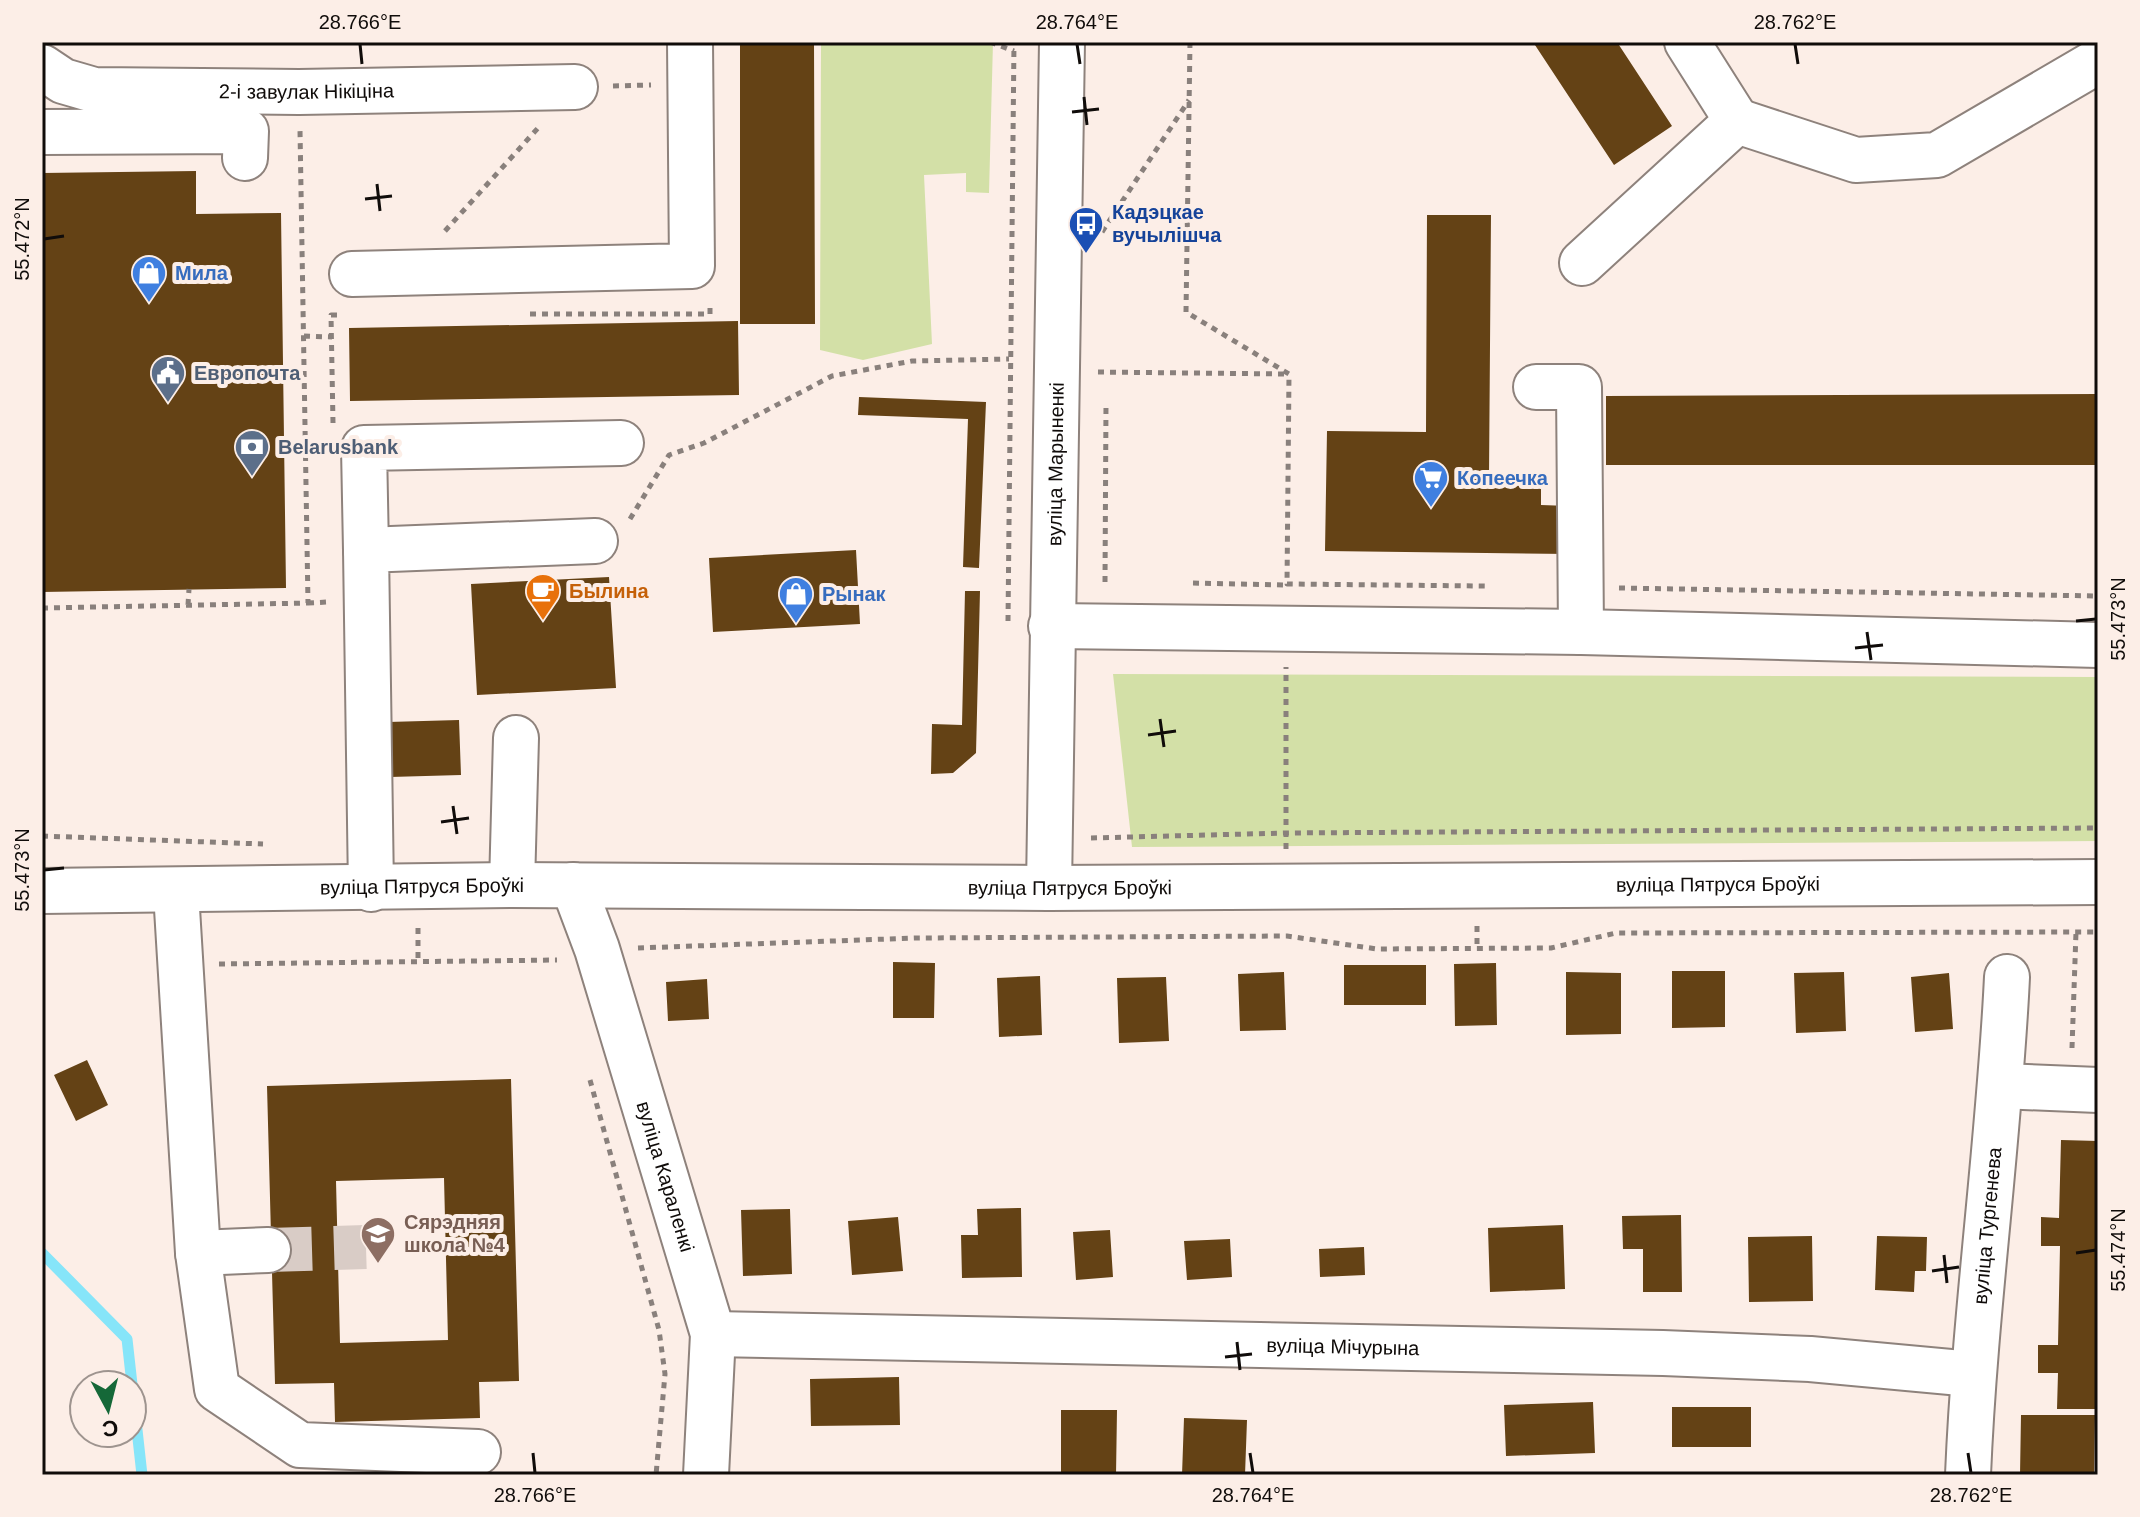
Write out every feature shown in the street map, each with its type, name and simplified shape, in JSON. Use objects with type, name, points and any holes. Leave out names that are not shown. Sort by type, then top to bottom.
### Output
[{"type":"street","name":"вуліца Марыненкі","points":[[1049,888],[1049,839],[1030,626],[1054,372],[1062,42]]},
{"type":"street","points":[[1687,42],[1737,121],[1856,160],[1937,155],[2098,61]]},
{"type":"street","points":[[349,294],[407,272],[692,266],[690,63]]},
{"type":"street","name":"2-і завулак Нікіціна","points":[[42,68],[63,81],[94,90],[299,92],[575,87]]},
{"type":"street","points":[[1582,263],[1737,121]]},
{"type":"street","points":[[42,132],[246,131],[245,158]]},
{"type":"street","points":[[1536,387],[1579,387],[1581,632]]},
{"type":"street","points":[[371,889],[364,448],[621,443]]},
{"type":"street","points":[[366,550],[595,541]]},
{"type":"street","points":[[1030,626],[1581,632],[2098,645]]},
{"type":"street","points":[[512,885],[516,738]]},
{"type":"street","name":"вуліца Пятруся Броўкі","points":[[42,891],[176,892],[512,885],[1049,888],[2098,882]]},
{"type":"street","name":"вуліца Караленкі","points":[[573,885],[577,954],[713,1334],[706,1475]]},
{"type":"street","points":[[176,892],[198,1253],[217,1389],[300,1445],[478,1452]]},
{"type":"street","name":"вуліца Тургенева","points":[[1968,1475],[1972,1374],[2001,1086],[2007,977]]},
{"type":"street","points":[[2001,1086],[2084,1090]]},
{"type":"street","points":[[198,1253],[268,1250]]},
{"type":"street","name":"вуліца Мічурына","points":[[713,1334],[1663,1353],[1810,1359],[1972,1374]]},
{"type":"path","points":[[990,42],[1014,51]]},
{"type":"path","points":[[1014,42],[1009,359],[1030,626]]},
{"type":"path","points":[[1186,312],[1190,42]]},
{"type":"path","points":[[407,272],[575,87],[690,63]]},
{"type":"path","points":[[299,92],[308,603]]},
{"type":"path","points":[[1095,242],[1190,99]]},
{"type":"path","points":[[333,438],[331,315],[349,294]]},
{"type":"path","points":[[519,314],[710,314],[710,298]]},
{"type":"path","points":[[304,336],[332,337]]},
{"type":"path","points":[[595,541],[621,534],[669,455],[704,443],[832,376],[912,361],[1009,359]]},
{"type":"path","points":[[1054,372],[1289,374]]},
{"type":"path","points":[[1105,582],[1106,404]]},
{"type":"path","points":[[306,453],[319,453]]},
{"type":"path","points":[[1287,584],[1287,936]]},
{"type":"path","points":[[188,605],[189,589]]},
{"type":"path","points":[[42,608],[335,602]]},
{"type":"path","points":[[1049,839],[1286,833],[2098,828]]},
{"type":"path","points":[[42,836],[277,844]]},
{"type":"path","points":[[2076,932],[2084,1090]]},
{"type":"path","points":[[180,964],[577,954],[916,938],[1287,936],[1377,949],[1551,948],[1616,933],[2098,932]]},
{"type":"path","points":[[561,975],[577,954]]},
{"type":"path","points":[[590,1078],[659,1330],[665,1374],[656,1475]]},
{"type":"green space","points":[[821,42],[993,42],[989,193],[966,192],[966,173],[924,175],[932,344],[863,360],[820,350]]},
{"type":"green space","points":[[1113,674],[2098,677],[2098,841],[1132,847]]},
{"type":"building","points":[[740,42],[814,42],[815,324],[740,324]]},
{"type":"building","points":[[1533,42],[1617,42],[1672,126],[1614,165]]},
{"type":"building","points":[[196,171],[196,214],[281,213],[286,588],[42,592],[42,173]]},
{"type":"building","points":[[1427,215],[1491,215],[1489,476],[1454,477],[1541,478],[1541,505],[1569,506],[1569,554],[1325,551],[1327,431],[1426,432]]},
{"type":"building","points":[[738,321],[739,395],[350,401],[349,328]]},
{"type":"building","points":[[2098,394],[2098,465],[1606,465],[1606,396]]},
{"type":"building","points":[[859,397],[986,402],[979,568],[963,567],[968,419],[858,415]]},
{"type":"building","points":[[856,550],[860,624],[713,632],[709,558]]},
{"type":"building","name":"Былина","points":[[609,577],[616,688],[477,695],[471,584]]},
{"type":"building","points":[[965,591],[980,591],[976,753],[953,773],[931,774],[932,724],[962,725]]},
{"type":"building","points":[[459,720],[461,775],[390,777],[388,722]]},
{"type":"building","points":[[893,962],[935,963],[934,1018],[893,1018]]},
{"type":"building","points":[[1496,963],[1497,1025],[1455,1026],[1454,964]]},
{"type":"building","points":[[1344,965],[1426,965],[1426,1005],[1344,1005]]},
{"type":"building","points":[[1672,971],[1725,971],[1725,1027],[1672,1028]]},
{"type":"building","points":[[1284,972],[1286,1030],[1240,1031],[1238,974]]},
{"type":"building","points":[[1566,972],[1621,973],[1621,1034],[1566,1035]]},
{"type":"building","points":[[1844,972],[1846,1031],[1796,1033],[1794,973]]},
{"type":"building","points":[[1949,973],[1953,1029],[1915,1032],[1911,977]]},
{"type":"building","points":[[1040,976],[1042,1035],[999,1037],[997,978]]},
{"type":"building","points":[[1166,977],[1169,1041],[1119,1043],[1117,978]]},
{"type":"building","points":[[707,979],[709,1019],[668,1021],[666,982]]},
{"type":"building","points":[[87,1060],[108,1105],[76,1121],[54,1075]]},
{"type":"building","points":[[511,1079],[519,1381],[479,1382],[480,1418],[335,1422],[334,1383],[275,1384],[267,1086]],"holes":[[[444,1178],[448,1340],[340,1343],[336,1181]]]},
{"type":"building","points":[[2061,1140],[2098,1141],[2098,1409],[2057,1409],[2058,1373],[2038,1373],[2038,1345],[2058,1345],[2060,1246],[2041,1246],[2041,1217],[2059,1218]]},
{"type":"building","points":[[1021,1208],[1022,1277],[962,1278],[961,1235],[978,1235],[977,1209]]},
{"type":"building","points":[[790,1209],[792,1274],[743,1276],[741,1210]]},
{"type":"building","points":[[1681,1215],[1682,1292],[1643,1292],[1643,1249],[1623,1249],[1622,1216]]},
{"type":"building","points":[[898,1217],[903,1271],[852,1275],[848,1221]]},
{"type":"building","points":[[1563,1225],[1565,1289],[1490,1292],[1488,1228]]},
{"type":"building","points":[[1110,1230],[1113,1277],[1076,1280],[1073,1232]]},
{"type":"building","points":[[1812,1236],[1813,1301],[1749,1302],[1748,1237]]},
{"type":"building","points":[[1877,1236],[1927,1237],[1926,1271],[1915,1271],[1914,1292],[1875,1290]]},
{"type":"building","points":[[1230,1239],[1232,1277],[1187,1280],[1184,1241]]},
{"type":"building","points":[[1364,1247],[1365,1275],[1320,1277],[1319,1249]]},
{"type":"building","points":[[899,1377],[900,1425],[811,1426],[810,1379]]},
{"type":"building","points":[[1593,1402],[1595,1453],[1506,1456],[1504,1405]]},
{"type":"building","points":[[1672,1407],[1751,1407],[1751,1447],[1672,1447]]},
{"type":"building","points":[[1061,1410],[1117,1410],[1116,1475],[1061,1475]]},
{"type":"building","points":[[2021,1415],[2095,1415],[2094,1475],[2020,1475]]},
{"type":"building","points":[[1184,1418],[1247,1420],[1245,1475],[1182,1475]]},
{"type":"waterway","points":[[42,1253],[127,1339],[142,1475]]},
{"type":"tunnel","points":[[268,1250],[366,1247]]},
{"type":"place","name":"Кадэцкае вучылішча","points":[[1086,255]]},
{"type":"place","name":"Мила","points":[[149,304]]},
{"type":"place","name":"Европочта","points":[[168,404]]},
{"type":"place","name":"Belarusbank","points":[[252,478]]},
{"type":"place","name":"Копеечка","points":[[1431,509]]},
{"type":"place","name":"Былина","points":[[543,622]]},
{"type":"place","name":"Рынак","points":[[796,625]]},
{"type":"place","name":"Сярэдняя школа №4","points":[[378,1265]]}]
